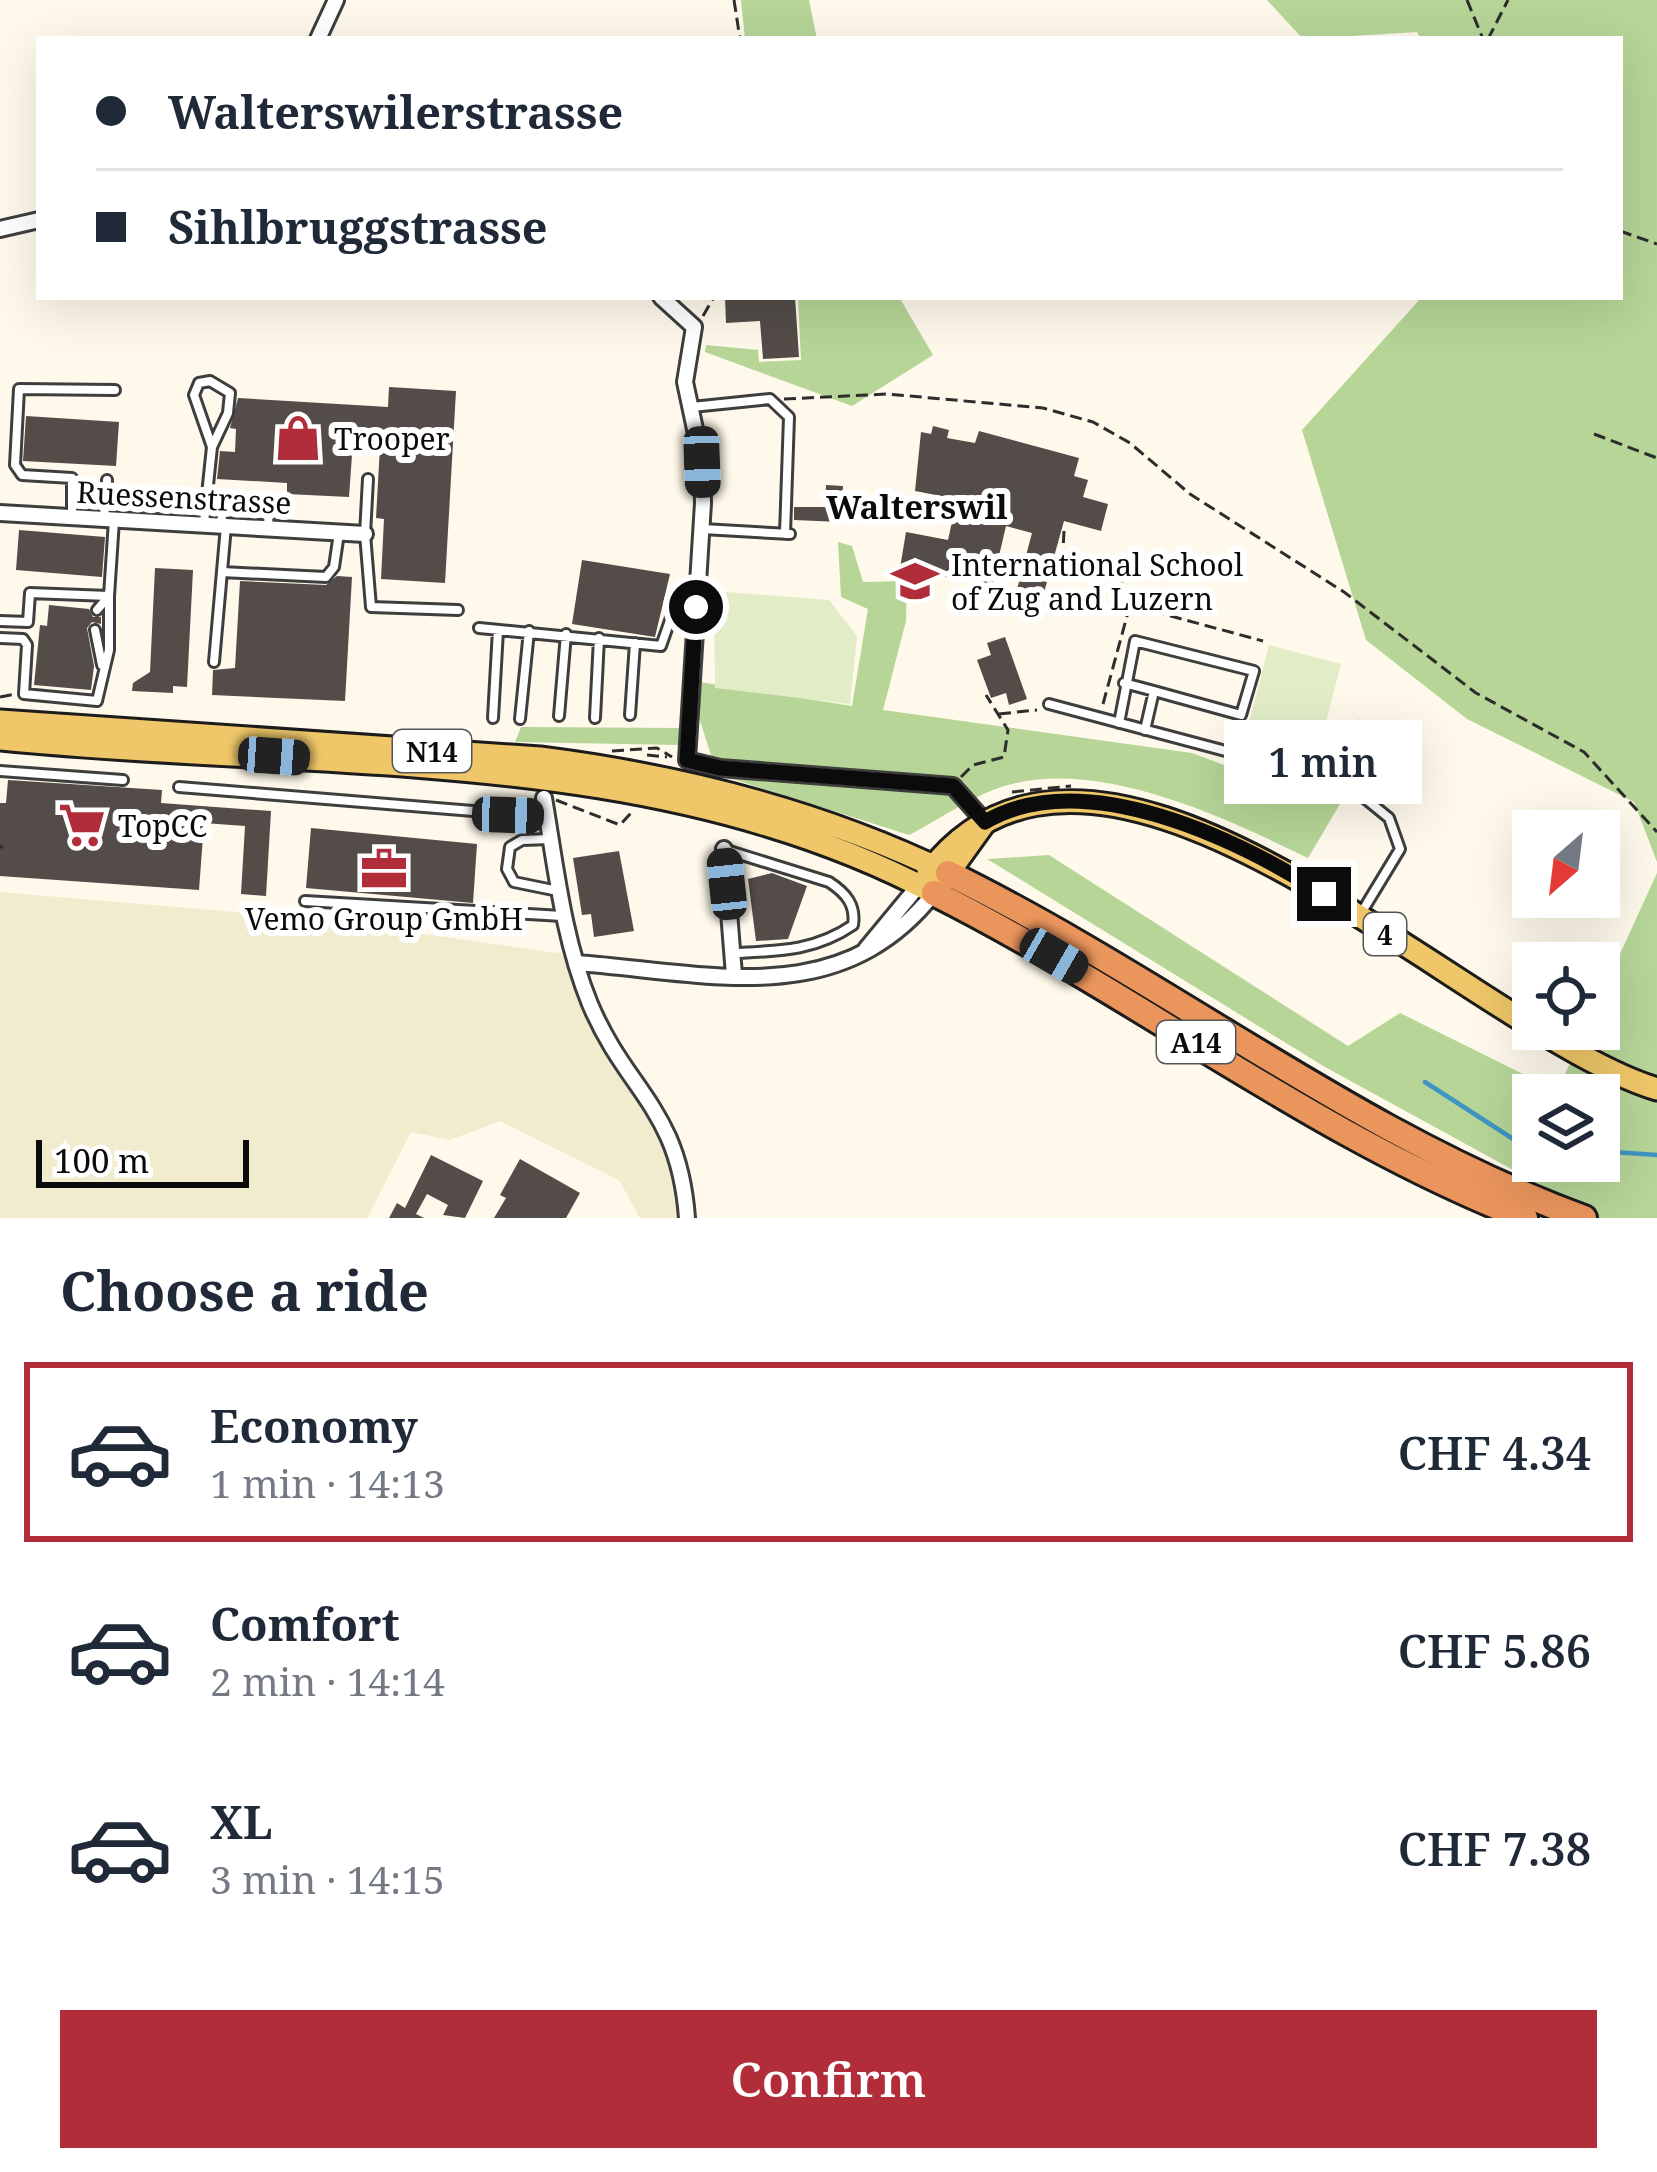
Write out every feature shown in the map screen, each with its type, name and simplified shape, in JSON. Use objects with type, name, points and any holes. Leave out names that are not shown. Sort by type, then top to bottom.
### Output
[{"type":"highway","name":"A14","points":[[934,879],[1355,1136],[1525,1218]]},
{"type":"highway","name":"A14","points":[[934,879],[1061,933],[1378,1126],[1479,1176],[1584,1218]]},
{"type":"main road","name":"N14","points":[[0,721],[540,758],[626,770],[796,813],[934,879]]},
{"type":"main road","name":"N14","points":[[0,739],[388,764],[625,794],[766,826],[934,879]]},
{"type":"main road","name":"4","points":[[985,822],[1006,810],[1042,802],[1158,817],[1251,851],[1564,1048],[1657,1089]]},
{"type":"main road","points":[[934,879],[985,822]]},
{"type":"street","points":[[319,36],[336,0]]},
{"type":"street","points":[[0,229],[36,221]]},
{"type":"street","points":[[664,300],[694,327],[685,382],[702,462],[687,760],[720,768],[953,786],[985,822]]},
{"type":"street","name":"Ruessenstrasse","points":[[0,513],[364,534]]},
{"type":"street","points":[[544,798],[563,916],[593,1010],[669,1130],[684,1173],[687,1218]]},
{"type":"street","points":[[724,849],[734,975]]},
{"type":"street","points":[[577,963],[800,976],[858,957],[900,933],[934,879]]},
{"type":"lane","points":[[203,525],[212,447],[228,413],[230,393],[210,381],[199,383],[194,395],[212,447]]},
{"type":"lane","points":[[71,517],[72,478],[22,475],[15,464],[19,389],[22,385],[115,390]]},
{"type":"lane","points":[[692,407],[770,399],[789,417],[788,534],[701,529]]},
{"type":"lane","points":[[368,479],[364,534],[371,607],[458,610]]},
{"type":"lane","points":[[0,638],[23,639],[27,645],[24,694],[97,701],[109,650],[107,480]]},
{"type":"lane","points":[[214,662],[224,498],[269,503],[268,529]]},
{"type":"lane","points":[[223,572],[326,577],[334,567],[339,533]]},
{"type":"lane","points":[[0,621],[28,622],[30,593],[109,596]]},
{"type":"lane","points":[[97,610],[99,601],[109,596]]},
{"type":"lane","points":[[479,628],[661,646],[674,609],[696,607]]},
{"type":"lane","points":[[493,718],[498,629]]},
{"type":"lane","points":[[95,630],[102,666]]},
{"type":"lane","points":[[520,719],[529,631]]},
{"type":"lane","points":[[559,716],[566,634]]},
{"type":"lane","points":[[595,718],[599,638]]},
{"type":"lane","points":[[1119,723],[1124,682],[1135,641],[1254,671],[1241,715],[1124,682]]},
{"type":"lane","points":[[630,715],[635,643]]},
{"type":"lane","points":[[1145,730],[1154,691]]},
{"type":"lane","points":[[1049,704],[1312,774],[1362,796],[1389,818],[1400,849],[1359,916]]},
{"type":"lane","points":[[0,771],[123,780]]},
{"type":"lane","points":[[179,788],[548,817]]},
{"type":"lane","points":[[551,839],[522,840],[510,848],[507,869],[514,882],[559,891]]},
{"type":"lane","points":[[724,849],[829,882],[844,892],[855,912],[853,925],[829,941],[797,950],[735,953]]},
{"type":"lane","points":[[305,901],[563,916]]},
{"type":"path","points":[[734,0],[740,36]]},
{"type":"path","points":[[1467,0],[1485,36]]},
{"type":"path","points":[[1488,36],[1508,0]]},
{"type":"path","points":[[1623,233],[1657,244]]},
{"type":"path","points":[[694,327],[712,300]]},
{"type":"path","points":[[770,399],[886,394],[1043,408],[1093,422],[1130,443],[1190,494],[1344,592],[1476,693],[1584,752],[1657,832]]},
{"type":"path","points":[[1594,434],[1657,458]]},
{"type":"path","points":[[1064,531],[1070,564],[1119,577],[1133,606]]},
{"type":"path","points":[[953,786],[973,765],[1004,757],[1008,730],[986,695]]},
{"type":"path","points":[[998,714],[1037,711],[1049,704]]},
{"type":"path","points":[[643,760],[647,755],[674,758]]},
{"type":"path","points":[[544,798],[620,825],[632,811]]},
{"type":"shaded area","points":[[0,892],[317,919],[564,954],[587,1014],[670,1144],[679,1218],[640,1218],[619,1180],[500,1121],[450,1140],[411,1132],[367,1218],[0,1218]]},
{"type":"green space","points":[[741,0],[809,0],[816,36],[745,36]]},
{"type":"green space","points":[[1267,0],[1657,0],[1657,862],[1634,802],[1467,719],[1366,640],[1302,430],[1419,300],[1623,300],[1623,36],[1419,36],[1417,32],[1300,36]]},
{"type":"green space","points":[[798,300],[901,300],[933,355],[852,406],[705,352],[706,345],[758,350],[759,362],[801,360]]},
{"type":"green space","points":[[838,542],[852,546],[863,582],[907,581],[906,621],[883,710],[1192,753],[1304,795],[1359,719],[1373,748],[1308,858],[1202,810],[1123,786],[1083,780],[1008,785],[909,835],[717,774],[687,680],[852,706],[868,609],[841,597]]},
{"type":"green space","points":[[714,591],[829,600],[857,636],[850,704],[715,688]]},
{"type":"green space","points":[[1269,645],[1341,664],[1316,761],[1244,743]]},
{"type":"green space","points":[[521,727],[683,728],[680,745],[515,742]]},
{"type":"green space","points":[[1049,855],[1348,1046],[1400,1013],[1523,1074],[1512,1074],[1512,1169],[1325,1067],[987,859]]},
{"type":"green space","points":[[1657,873],[1657,1218],[1557,1218],[1550,1190],[1535,1182],[1620,1182],[1620,1074],[1565,1074],[1576,1050],[1620,1050],[1620,954]]},
{"type":"building","points":[[725,300],[795,300],[799,357],[763,359],[760,321],[726,323]]},
{"type":"building","points":[[389,387],[456,391],[445,583],[381,579],[384,519],[376,518],[381,429],[354,427],[349,497],[287,494],[287,483],[217,479],[220,451],[235,452],[236,429],[230,428],[238,398],[388,407]]},
{"type":"building","points":[[26,416],[119,422],[116,466],[23,461]]},
{"type":"building","points":[[933,426],[949,430],[947,438],[975,443],[979,431],[1079,458],[1074,476],[1088,480],[1083,497],[1108,504],[1101,531],[1064,521],[1038,614],[1012,608],[1032,533],[1006,526],[992,586],[900,568],[906,532],[948,540],[957,499],[915,491],[921,432],[931,434]]},
{"type":"building","points":[[826,485],[843,486],[841,522],[794,520],[794,507],[825,507]]},
{"type":"building","points":[[19,530],[105,537],[102,577],[16,570]]},
{"type":"building","points":[[582,560],[670,574],[655,637],[572,624]]},
{"type":"building","points":[[155,568],[193,570],[187,687],[173,686],[173,693],[132,691],[133,683],[150,672]]},
{"type":"building","points":[[337,576],[352,577],[345,701],[212,695],[213,670],[235,668],[240,581],[326,585]]},
{"type":"building","points":[[49,605],[89,609],[93,617],[101,617],[101,624],[92,622],[87,628],[94,666],[91,690],[34,685],[40,625],[47,626]]},
{"type":"building","points":[[1005,637],[1027,699],[1009,705],[1006,693],[991,698],[977,660],[991,655],[987,643]]},
{"type":"building","name":"TopCC","points":[[8,780],[162,790],[161,803],[271,811],[266,896],[241,894],[245,826],[204,823],[199,890],[0,876],[0,803],[6,803]]},
{"type":"building","points":[[311,828],[477,844],[473,903],[306,888]]},
{"type":"building","points":[[619,851],[634,931],[594,937],[591,914],[582,915],[573,858]]},
{"type":"building","points":[[772,873],[807,886],[788,939],[756,941],[748,879]]},
{"type":"building","points":[[431,1155],[483,1181],[465,1218],[443,1215],[448,1205],[427,1194],[416,1214],[424,1218],[389,1218],[397,1203],[405,1208]]},
{"type":"building","points":[[520,1159],[580,1193],[566,1218],[494,1218],[506,1198],[500,1195]]},
{"type":"waterway","points":[[1425,1082],[1512,1138]]},
{"type":"waterway","points":[[1620,1152],[1657,1155]]},
{"type":"place","name":"Trooper","points":[[298,438]]},
{"type":"place","name":"International School of Zug and Luzern","points":[[915,581]]},
{"type":"place","name":"TopCC","points":[[82,825]]},
{"type":"place","name":"Vemo Group GmbH","points":[[384,869]]},
{"type":"district","name":"Walterswil","points":[[917,506]]},
{"type":"route","points":[[696,607],[687,760],[720,768],[953,786],[985,822],[1006,810],[1042,802],[1123,809],[1203,830],[1251,851],[1324,894]]}]
